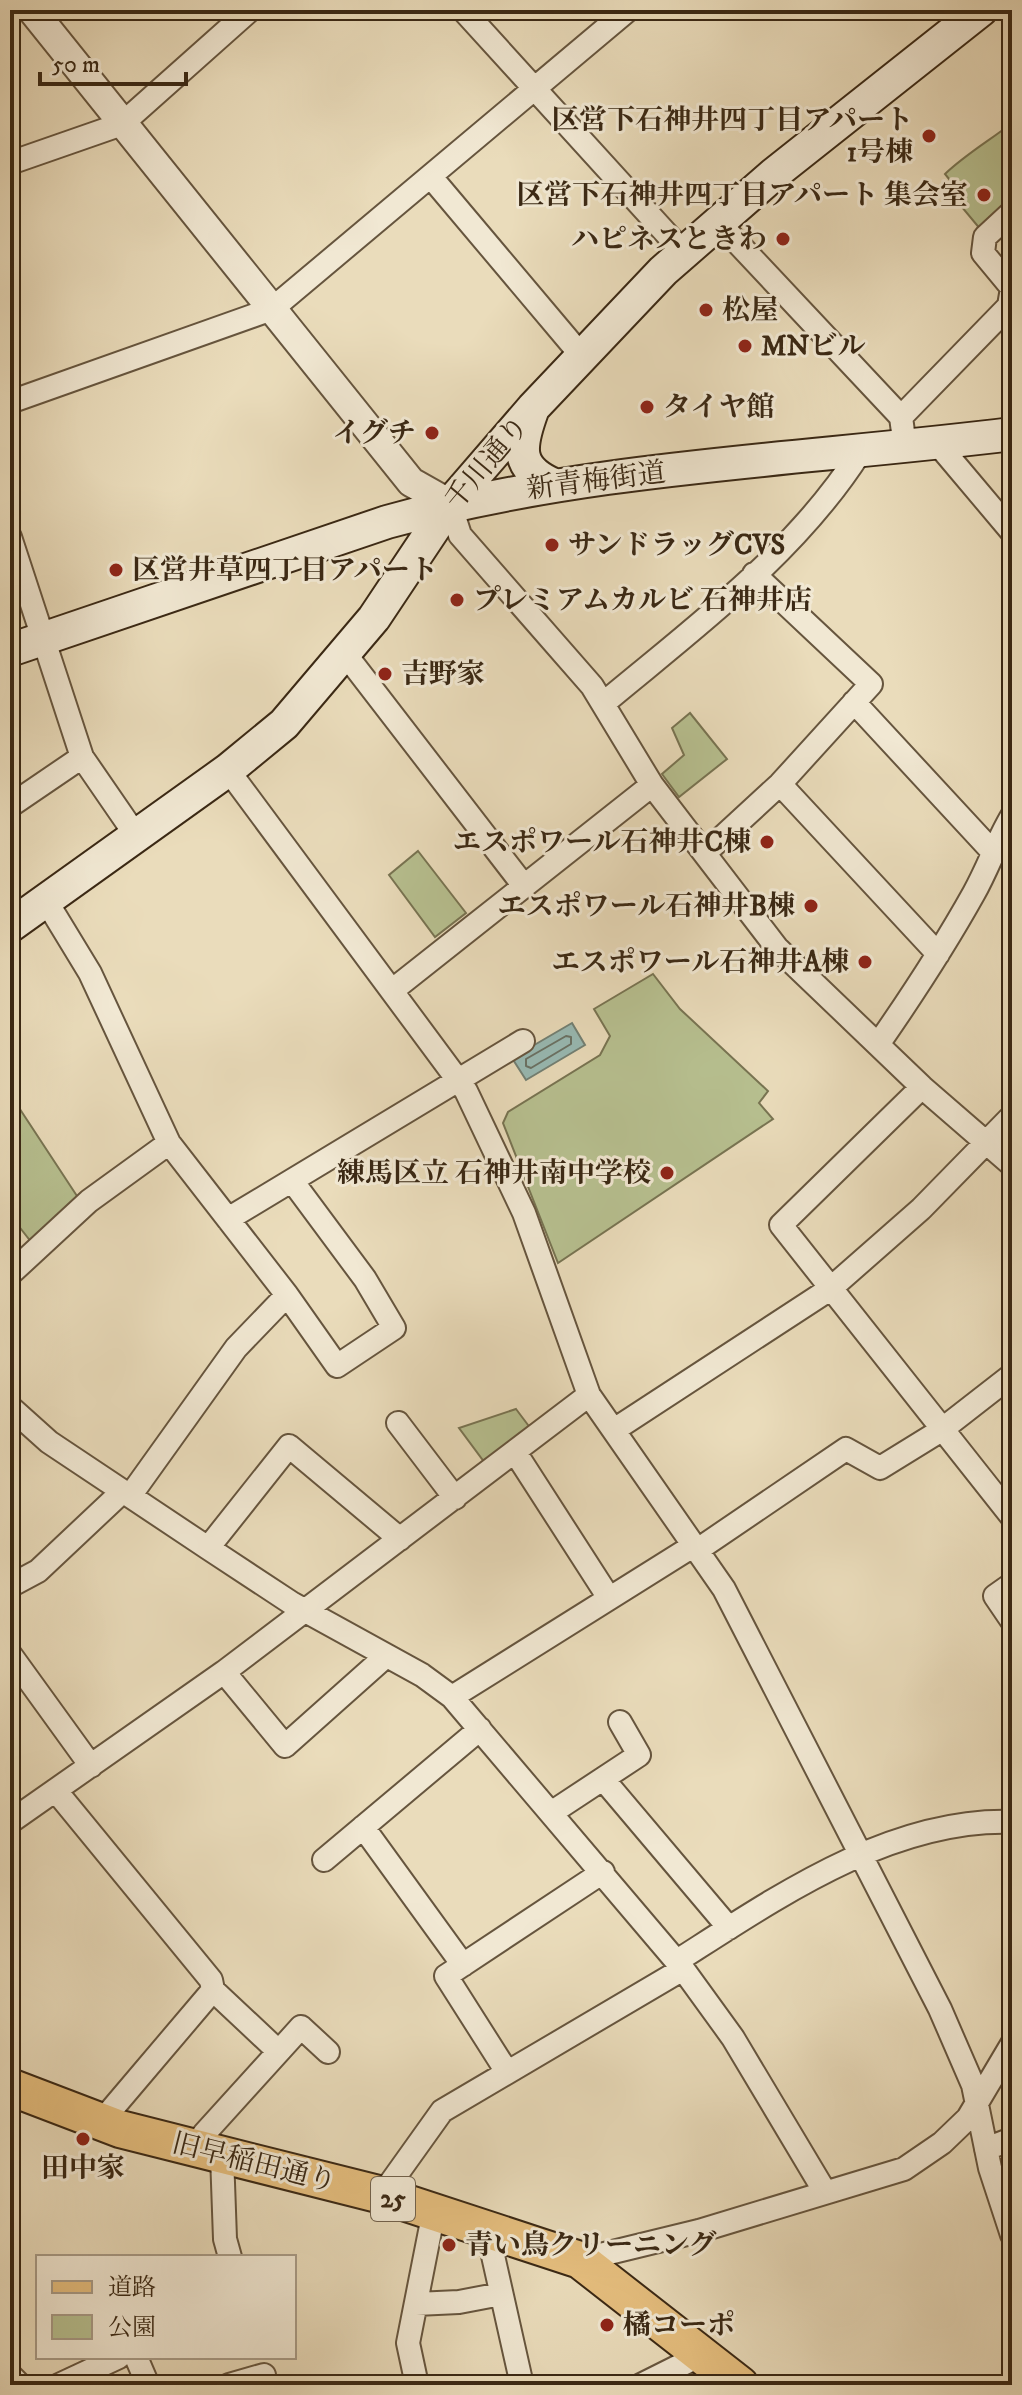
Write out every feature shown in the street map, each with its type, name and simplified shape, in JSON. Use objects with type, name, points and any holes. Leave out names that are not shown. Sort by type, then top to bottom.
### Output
[{"type":"main road","name":"千川通り","points":[[10,926],[228,770],[284,724],[346,655],[395,591],[450,504],[581,355],[718,222],[981,10]]},
{"type":"main road","points":[[533,408],[524,434],[525,463],[535,477],[554,485]]},
{"type":"main road","name":"新青梅街道","points":[[10,650],[387,522],[450,504],[554,485],[860,452],[903,432],[937,443],[1012,434]]},
{"type":"main road","name":"旧早稲田通り","points":[[10,2087],[101,2122],[210,2153],[382,2195],[580,2260],[740,2385]]},
{"type":"street","points":[[32,10],[411,482],[450,504],[460,535],[598,694],[652,785],[705,853],[732,895],[777,948],[922,1087],[1012,1165]]},
{"type":"street","points":[[10,163],[122,124],[250,10]]},
{"type":"street","points":[[463,10],[684,253]]},
{"type":"street","points":[[10,402],[272,309],[628,10]]},
{"type":"street","points":[[431,177],[581,355]]},
{"type":"street","points":[[718,222],[903,432],[1009,306],[1012,288],[983,253],[985,237],[1012,212]]},
{"type":"street","points":[[937,443],[1012,532]]},
{"type":"street","points":[[598,694],[783,549],[838,488],[860,452]]},
{"type":"street","points":[[10,537],[82,757],[135,834]]},
{"type":"street","points":[[705,853],[780,784],[871,684],[754,574]]},
{"type":"street","points":[[346,655],[524,886]]},
{"type":"street","points":[[854,702],[991,850]]},
{"type":"street","points":[[10,806],[82,757]]},
{"type":"street","points":[[228,770],[460,1080],[524,1213],[589,1395],[724,1589],[940,2009],[966,2067],[1012,2235]]},
{"type":"street","points":[[780,784],[938,954]]},
{"type":"street","points":[[394,989],[652,785]]},
{"type":"street","points":[[879,1043],[938,954],[976,889],[991,850],[1012,816]]},
{"type":"street","points":[[45,899],[90,973],[169,1143],[287,1295],[337,1366],[394,1328],[365,1279],[293,1182]]},
{"type":"street","points":[[228,1219],[523,1041]]},
{"type":"street","points":[[922,1087],[781,1225],[940,1431],[1012,1517]]},
{"type":"street","points":[[614,1430],[830,1289],[987,1145],[1012,1116]]},
{"type":"street","points":[[10,1274],[89,1201],[169,1143]]},
{"type":"street","points":[[10,1586],[38,1571],[126,1494],[236,1348],[287,1295]]},
{"type":"street","points":[[452,1697],[694,1548],[846,1449],[880,1468],[1008,1386]]},
{"type":"street","points":[[10,1822],[224,1672],[589,1395]]},
{"type":"street","points":[[10,1407],[49,1442],[305,1612],[386,1656],[452,1697],[680,1965],[733,2038],[825,2192]]},
{"type":"street","points":[[398,1423],[455,1498]]},
{"type":"street","points":[[208,1548],[289,1446],[400,1539]]},
{"type":"street","points":[[515,1452],[609,1598]]},
{"type":"street","points":[[1012,1584],[995,1596],[1012,1621]]},
{"type":"street","points":[[10,1654],[91,1766]]},
{"type":"street","points":[[224,1672],[285,1746],[386,1656]]},
{"type":"street","points":[[551,1813],[639,1755],[620,1722]]},
{"type":"street","points":[[324,1860],[480,1729]]},
{"type":"street","points":[[603,1779],[729,1928]]},
{"type":"street","points":[[56,1791],[211,1980],[213,1990],[277,2050]]},
{"type":"street","points":[[382,2195],[442,2111],[680,1965],[729,1928],[861,1854],[950,1825],[1012,1822]]},
{"type":"street","points":[[363,1827],[463,1965]]},
{"type":"street","points":[[507,2072],[446,1976],[603,1872]]},
{"type":"street","points":[[101,2122],[213,1990]]},
{"type":"street","points":[[229,2255],[204,2134],[301,2027],[328,2052]]},
{"type":"street","points":[[580,2260],[699,2231],[825,2192],[871,2182],[904,2169],[942,2143],[977,2106],[1012,2044]]},
{"type":"street","points":[[986,2149],[1012,2139]]},
{"type":"street","points":[[417,2385],[408,2343],[434,2211]]},
{"type":"street","points":[[487,2229],[522,2385]]},
{"type":"street","points":[[416,2304],[459,2302],[501,2294]]},
{"type":"street","points":[[641,2385],[701,2355]]},
{"type":"street","points":[[59,2385],[115,2359]]},
{"type":"street","points":[[137,2359],[148,2385]]},
{"type":"street","points":[[229,2385],[263,2372]]},
{"type":"street","points":[[10,2375],[20,2385]]},
{"type":"green space","points":[[1012,123],[1012,202],[981,230],[961,206],[966,200],[945,174]]},
{"type":"green space","points":[[690,713],[727,759],[679,797],[662,774],[684,755],[672,728]]},
{"type":"green space","points":[[418,851],[466,913],[435,937],[389,875]]},
{"type":"green space","points":[[653,974],[680,1009],[768,1091],[759,1103],[773,1119],[558,1263],[503,1123],[508,1112],[600,1055],[610,1036],[594,1009]]},
{"type":"green space","points":[[10,1094],[77,1196],[77,1202],[32,1243],[10,1215]]},
{"type":"green space","points":[[516,1409],[531,1429],[485,1463],[459,1428]]},
{"type":"water","points":[[572,1023],[585,1045],[526,1080],[512,1058]]},
{"type":"place","name":"区営下石神井四丁目アパート 1号棟","points":[[929,136]]},
{"type":"place","name":"区営下石神井四丁目アパート 集会室","points":[[984,195]]},
{"type":"place","name":"ハピネスときわ","points":[[783,239]]},
{"type":"place","name":"松屋","points":[[706,310]]},
{"type":"place","name":"MNビル","points":[[745,346]]},
{"type":"place","name":"タイヤ館","points":[[647,407]]},
{"type":"place","name":"イグチ","points":[[432,433]]},
{"type":"place","name":"サンドラッグCVS","points":[[552,545]]},
{"type":"place","name":"区営井草四丁目アパート","points":[[116,570]]},
{"type":"place","name":"プレミアムカルビ 石神井店","points":[[457,600]]},
{"type":"place","name":"吉野家","points":[[385,674]]},
{"type":"place","name":"エスポワール石神井C棟","points":[[767,842]]},
{"type":"place","name":"エスポワール石神井B棟","points":[[811,906]]},
{"type":"place","name":"エスポワール石神井A棟","points":[[865,962]]},
{"type":"place","name":"練馬区立 石神井南中学校","points":[[667,1173]]},
{"type":"place","name":"田中家","points":[[83,2139]]},
{"type":"place","name":"青い鳥クリーニング","points":[[449,2245]]},
{"type":"place","name":"橘コーポ","points":[[607,2325]]}]
